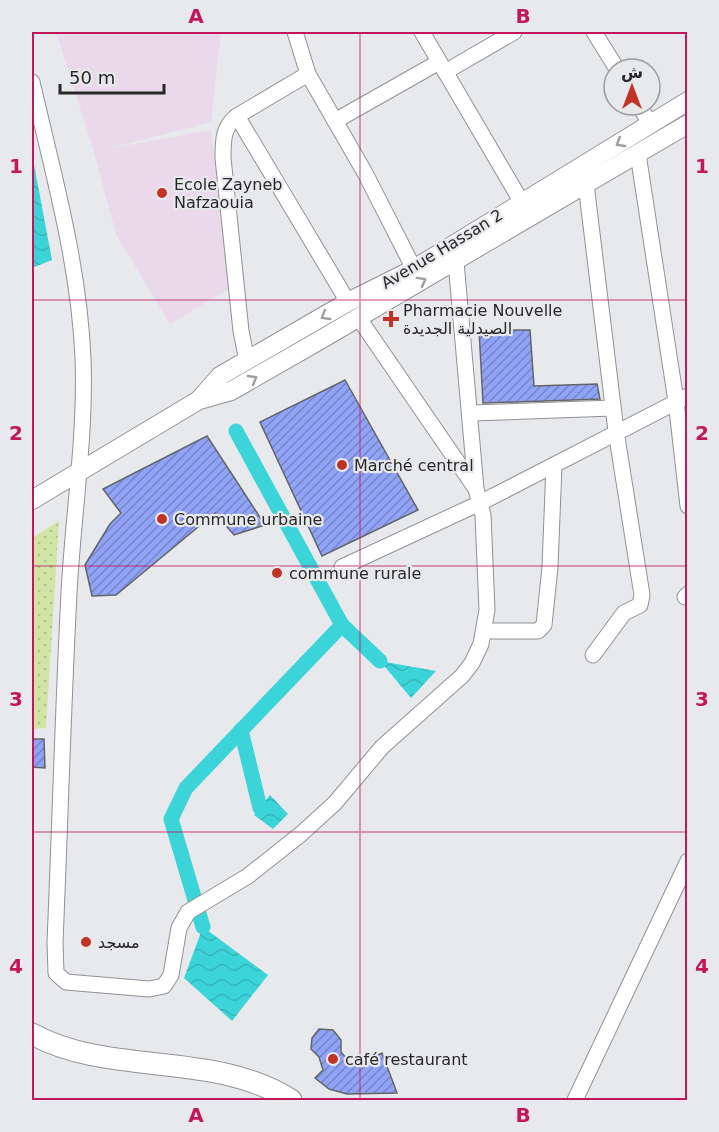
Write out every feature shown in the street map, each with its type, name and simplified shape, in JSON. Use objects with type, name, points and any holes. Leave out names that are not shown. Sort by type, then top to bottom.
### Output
[{"type":"highway","points":[[32,1034],[58,1045],[92,1053],[235,1076],[265,1086],[291,1101]]},
{"type":"highway","points":[[32,1048],[56,1059],[204,1084],[237,1091],[264,1101]]},
{"type":"main road","name":"Avenue Hassan 2","points":[[32,500],[199,400],[231,391],[414,269],[521,201],[687,101]]},
{"type":"main road","name":"Avenue Hassan 2","points":[[199,400],[220,376],[456,262],[687,124]]},
{"type":"street","points":[[296,32],[308,74],[414,269]]},
{"type":"street","points":[[422,32],[521,201]]},
{"type":"street","points":[[335,121],[514,32]]},
{"type":"street","points":[[594,32],[610,57]]},
{"type":"street","points":[[247,361],[241,331],[223,158],[226,129],[237,116],[308,74]]},
{"type":"street","points":[[32,82],[36,122],[76,287],[83,359],[79,471],[69,594],[56,973],[59,979],[74,984],[149,989],[164,986],[171,975],[179,928],[188,912],[248,876],[325,812],[382,747],[462,676],[477,654],[484,632],[486,577],[456,262]]},
{"type":"street","points":[[237,116],[353,310],[478,496]]},
{"type":"street","points":[[646,117],[650,124]]},
{"type":"street","points":[[638,154],[682,398],[687,506]]},
{"type":"street","points":[[586,184],[616,431],[642,600],[638,607],[624,613],[593,656]]},
{"type":"street","points":[[342,567],[478,496],[554,465],[682,398]]},
{"type":"street","points":[[471,413],[613,408]]},
{"type":"street","points":[[484,632],[534,632],[542,629],[544,625],[550,567],[554,465]]},
{"type":"street","points":[[575,1101],[687,861]]},
{"type":"shaded area","points":[[56,32],[221,32],[211,122],[107,149],[211,130],[230,288],[170,324],[116,234],[94,152]]},
{"type":"green space","points":[[59,521],[46,728],[32,729],[32,538]]},
{"type":"water","points":[[32,154],[52,260],[32,268]]},
{"type":"water","points":[[380,661],[436,671],[411,698]]},
{"type":"water","points":[[270,795],[288,814],[273,829],[254,815]]},
{"type":"water","points":[[203,927],[268,975],[232,1021],[184,978]]},
{"type":"building","points":[[479,330],[530,330],[534,386],[597,384],[600,399],[483,403]]},
{"type":"building","points":[[345,380],[418,510],[322,556],[260,422]]},
{"type":"building","name":"Commune urbaine","points":[[207,436],[265,525],[234,535],[215,513],[116,595],[92,596],[85,565],[110,524],[121,513],[103,489]]},
{"type":"building","points":[[32,739],[44,739],[45,768],[32,767]]},
{"type":"building","name":"café restaurant","points":[[319,1029],[333,1030],[341,1040],[341,1052],[350,1063],[365,1061],[382,1053],[397,1093],[347,1094],[329,1089],[315,1078],[323,1070],[319,1057],[311,1049],[312,1038]]},
{"type":"waterway","points":[[236,431],[342,625],[380,661]]},
{"type":"waterway","points":[[203,927],[171,819],[186,788],[342,625]]},
{"type":"waterway","points":[[241,730],[260,808]]},
{"type":"place","name":"Ecole Zayneb Nafzaouia","points":[[162,193]]},
{"type":"place","name":"Pharmacie Nouvelle الصيدلية الجديدة","points":[[391,319]]},
{"type":"place","name":"Marché central","points":[[342,465]]},
{"type":"place","name":"Commune urbaine","points":[[162,519]]},
{"type":"place","name":"commune rurale","points":[[277,573]]},
{"type":"place","name":"مسجد","points":[[86,942]]},
{"type":"place","name":"café restaurant","points":[[333,1059]]}]
